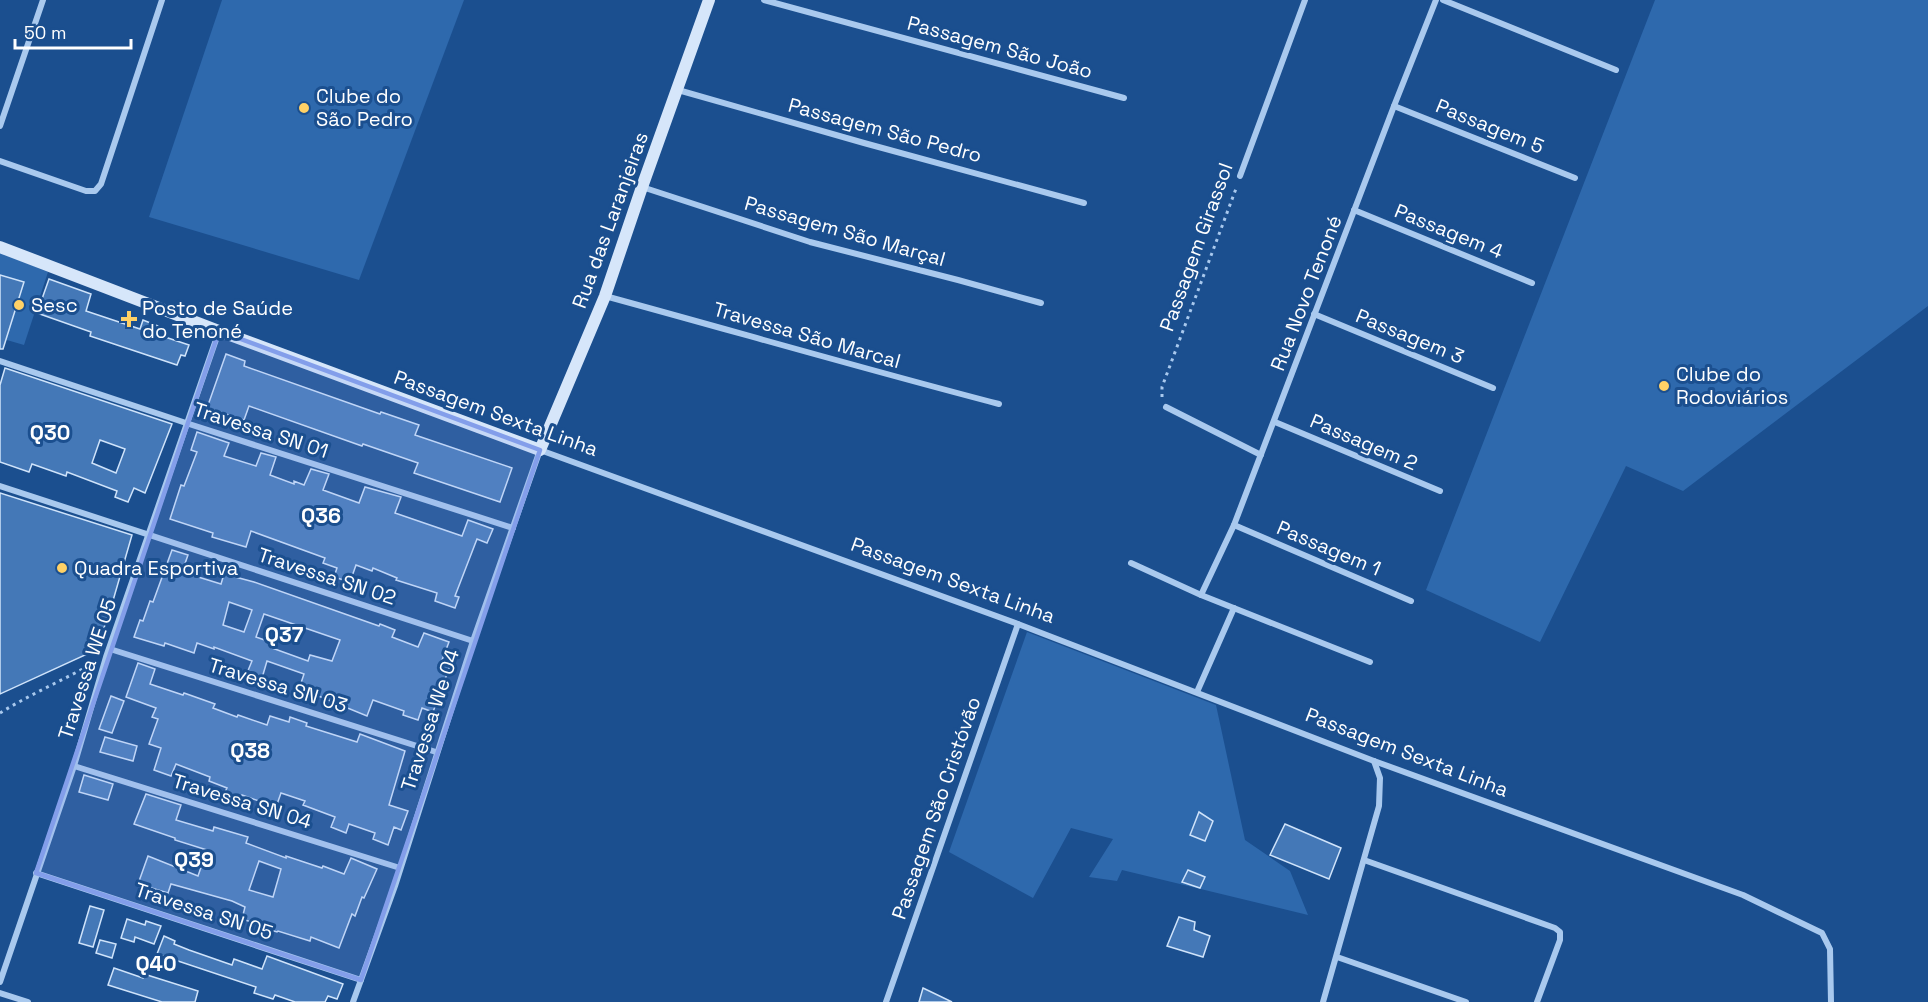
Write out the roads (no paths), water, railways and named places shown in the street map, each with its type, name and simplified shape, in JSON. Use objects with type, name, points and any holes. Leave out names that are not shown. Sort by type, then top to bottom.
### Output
[{"type":"street","points":[[0,126],[43,0]]},
{"type":"street","points":[[0,161],[86,191],[95,191],[101,184],[162,0]]},
{"type":"street","name":"Rua das Laranjeiras","points":[[540,450],[605,296],[709,0]]},
{"type":"street","name":"Passagem São João","points":[[764,0],[1124,98]]},
{"type":"street","name":"Passagem Girassol","points":[[1240,176],[1305,0]]},
{"type":"street","name":"Rua Novo Tenoné","points":[[1201,595],[1234,525],[1275,422],[1314,314],[1436,0]]},
{"type":"street","points":[[1443,0],[1616,70]]},
{"type":"street","name":"Passagem São Pedro","points":[[678,90],[1084,202]]},
{"type":"street","name":"Passagem 5","points":[[1394,106],[1575,178]]},
{"type":"street","name":"Passagem São Marçal","points":[[642,187],[810,242],[958,279],[1041,303]]},
{"type":"street","name":"Passagem 4","points":[[1354,210],[1532,283]]},
{"type":"street","name":"Passagem Sexta Linha","points":[[0,247],[540,450],[1018,624],[1374,761],[1743,895],[1822,933],[1830,949],[1832,1002]]},
{"type":"street","name":"Travessa São Marcal","points":[[605,296],[999,404]]},
{"type":"street","name":"Passagem 3","points":[[1314,314],[1493,388]]},
{"type":"street","name":"Travessa WE 05","points":[[0,982],[74,766],[106,657],[219,331]]},
{"type":"street","name":"Travessa SN 01","points":[[0,362],[513,528]]},
{"type":"street","points":[[1166,407],[1261,455]]},
{"type":"street","name":"Passagem 2","points":[[1275,422],[1440,491]]},
{"type":"street","name":"Travessa We 04","points":[[353,1002],[400,868],[473,640],[540,450]]},
{"type":"street","name":"Travessa SN 02","points":[[0,486],[473,640]]},
{"type":"street","name":"Passagem 1","points":[[1234,525],[1411,601]]},
{"type":"street","points":[[1131,563],[1201,595],[1370,662]]},
{"type":"street","points":[[1197,692],[1234,608]]},
{"type":"street","name":"Passagem São Cristóvão","points":[[886,1002],[1018,624]]},
{"type":"street","name":"Travessa SN 03","points":[[110,650],[436,752]]},
{"type":"street","points":[[1323,1002],[1379,806],[1380,778],[1374,761]]},
{"type":"street","name":"Travessa SN 04","points":[[74,766],[400,868]]},
{"type":"street","points":[[1364,860],[1555,928],[1560,932],[1560,940],[1537,1002]]},
{"type":"street","name":"Travessa SN 05","points":[[36,873],[361,980]]},
{"type":"street","points":[[1337,957],[1466,1002]]},
{"type":"street","points":[[0,993],[28,1002]]},
{"type":"place","name":"Clube do São Pedro","points":[[304,108]]},
{"type":"place","name":"Sesc","points":[[19,305]]},
{"type":"place","name":"Posto de Saúde do Tenoné","points":[[129,319]]},
{"type":"place","name":"Clube do Rodoviários","points":[[1664,386]]},
{"type":"place","name":"Quadra Esportiva","points":[[62,568]]},
{"type":"district","name":"Q30","points":[[50,433]]},
{"type":"district","name":"Q36","points":[[321,516]]},
{"type":"district","name":"Q37","points":[[284,635]]},
{"type":"district","name":"Q38","points":[[250,751]]},
{"type":"district","name":"Q39","points":[[194,860]]},
{"type":"district","name":"Q40","points":[[156,964]]}]
